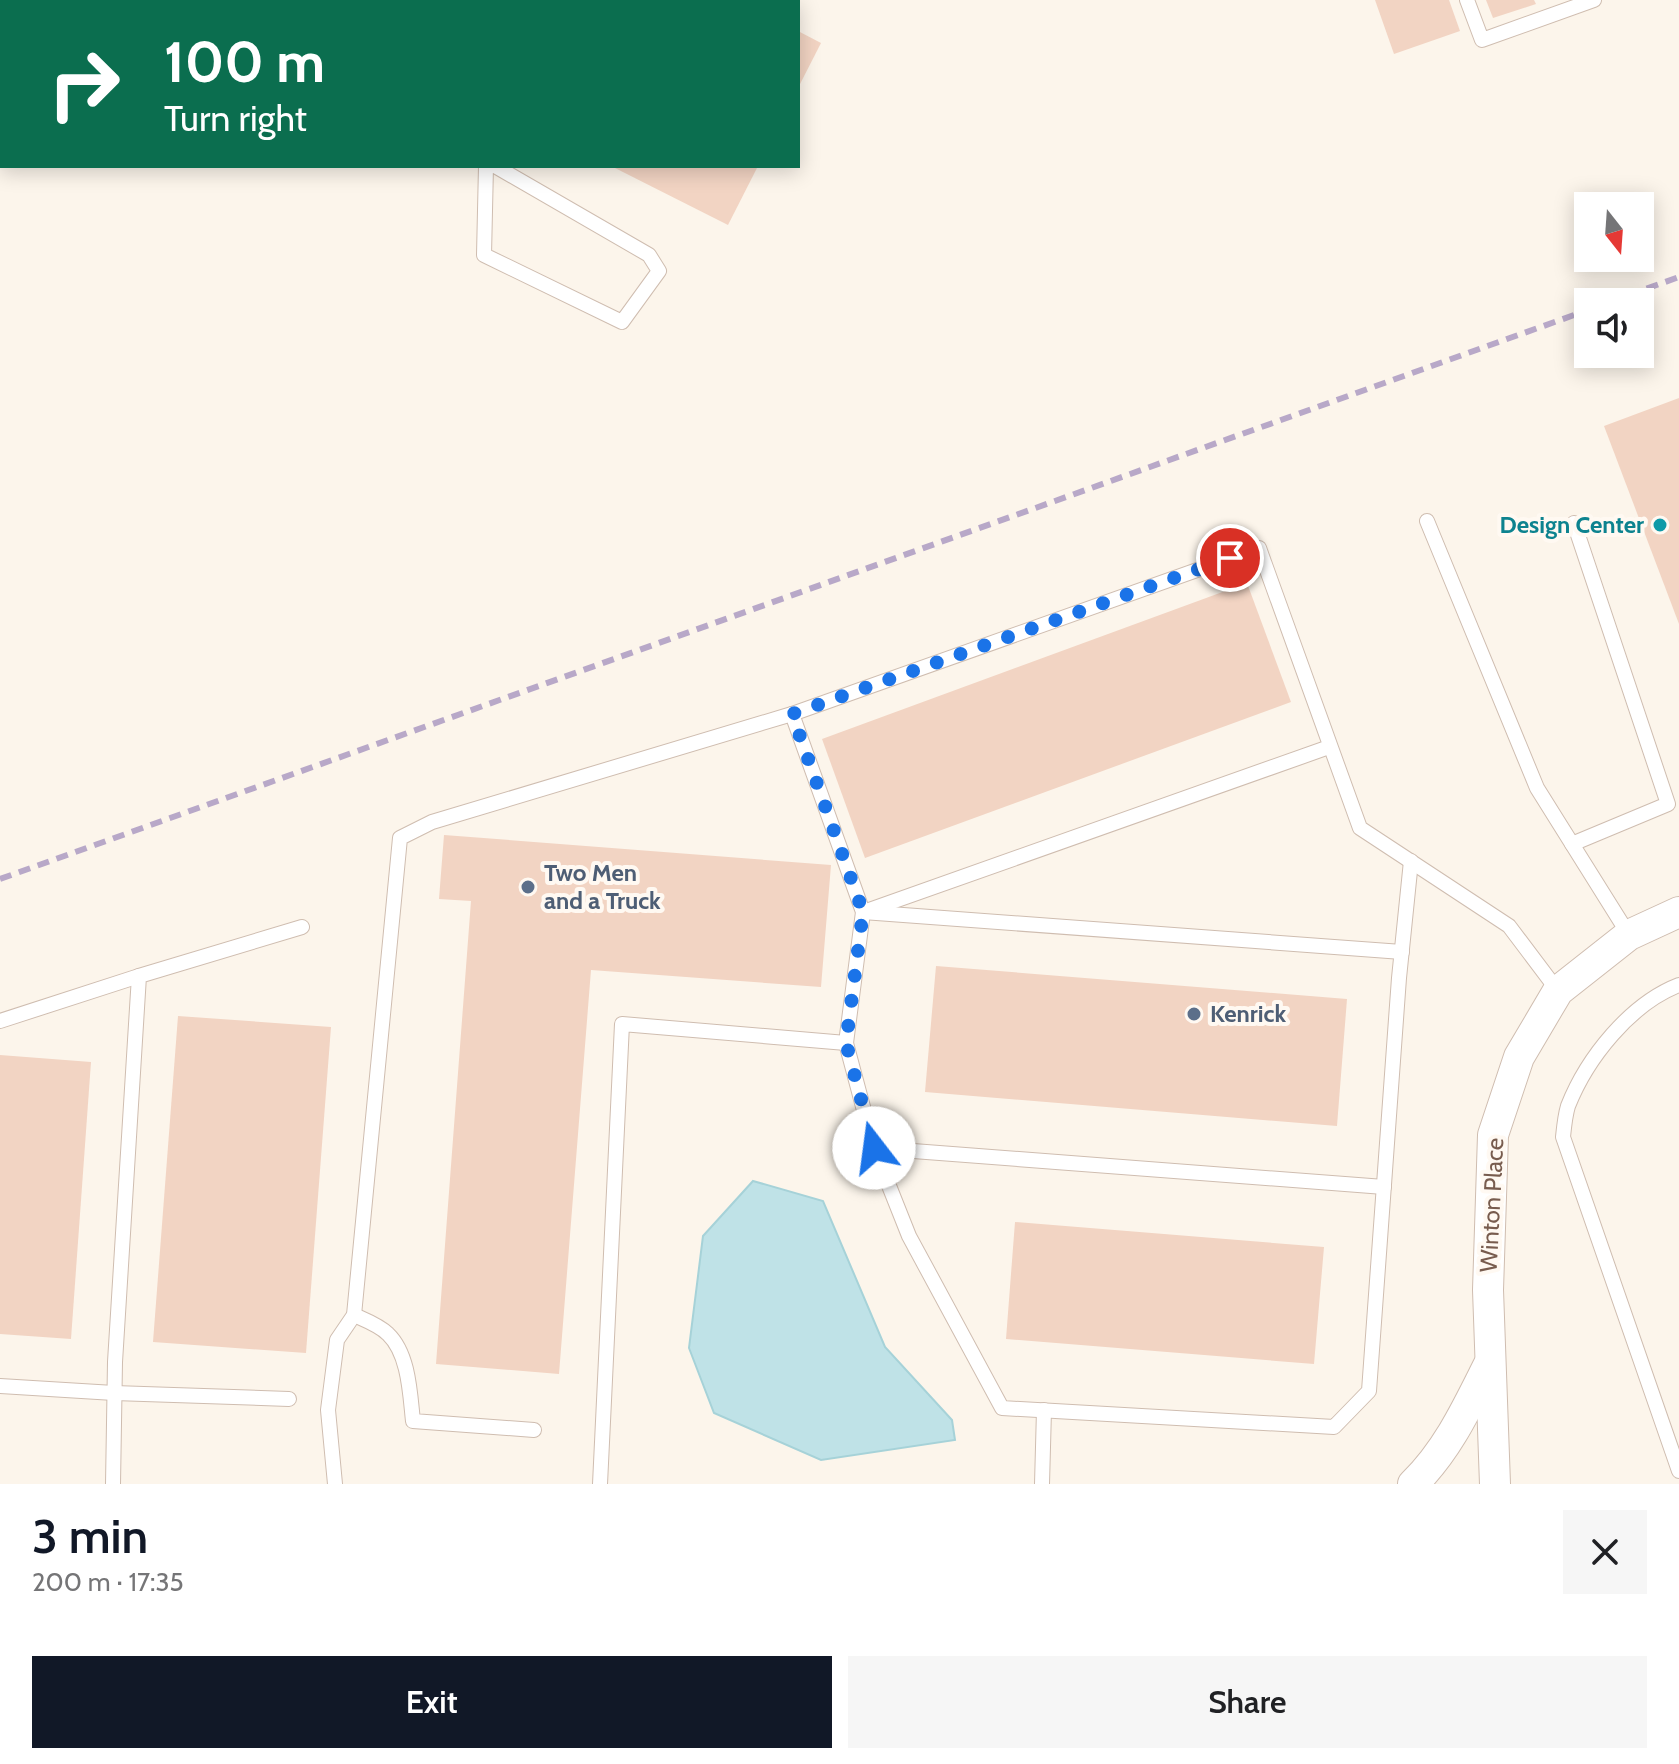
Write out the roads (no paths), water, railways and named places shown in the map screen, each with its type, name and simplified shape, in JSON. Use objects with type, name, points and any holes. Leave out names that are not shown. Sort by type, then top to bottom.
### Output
[{"type":"street","name":"Winton Place","points":[[1495,1484],[1488,1290],[1493,1135],[1519,1057],[1558,991],[1629,935],[1679,912]]},
{"type":"street","points":[[1413,1484],[1461,1422],[1491,1361]]},
{"type":"lane","points":[[1467,0],[1482,40],[1555,6],[1594,0]]},
{"type":"lane","points":[[486,168],[484,255],[622,322],[659,271],[649,255],[498,168]]},
{"type":"lane","points":[[1427,521],[1537,788],[1629,935]]},
{"type":"lane","points":[[1572,844],[1668,804],[1574,523]]},
{"type":"lane","points":[[335,1484],[328,1410],[337,1340],[354,1315],[400,838],[432,822],[792,714],[1259,548],[1360,828],[1509,926],[1558,991]]},
{"type":"lane","points":[[792,714],[863,912],[846,1043],[874,1148],[909,1236],[1002,1408],[1334,1427],[1369,1391],[1411,861]]},
{"type":"lane","points":[[863,912],[1329,747]]},
{"type":"lane","points":[[863,912],[1402,952]]},
{"type":"lane","points":[[0,1021],[302,927]]},
{"type":"lane","points":[[113,1484],[114,1393],[139,976]]},
{"type":"lane","points":[[1679,985],[1641,1006],[1583,1074],[1567,1109],[1563,1137],[1679,1471]]},
{"type":"lane","points":[[600,1484],[622,1024],[846,1043]]},
{"type":"lane","points":[[874,1148],[1384,1187]]},
{"type":"lane","points":[[354,1315],[390,1335],[406,1373],[413,1421],[534,1430]]},
{"type":"lane","points":[[0,1386],[289,1399]]},
{"type":"lane","points":[[1042,1484],[1044,1410]]},
{"type":"water","points":[[753,1181],[823,1201],[885,1347],[952,1420],[955,1440],[821,1460],[714,1413],[689,1348],[703,1236]]},
{"type":"railway","points":[[1648,288],[1679,277]]},
{"type":"railway","points":[[0,879],[1574,315]]},
{"type":"place","name":"Design Center","points":[[1660,525]]},
{"type":"place","name":"Two Men and a Truck","points":[[528,887]]},
{"type":"place","name":"Kenrick","points":[[1194,1014]]}]
